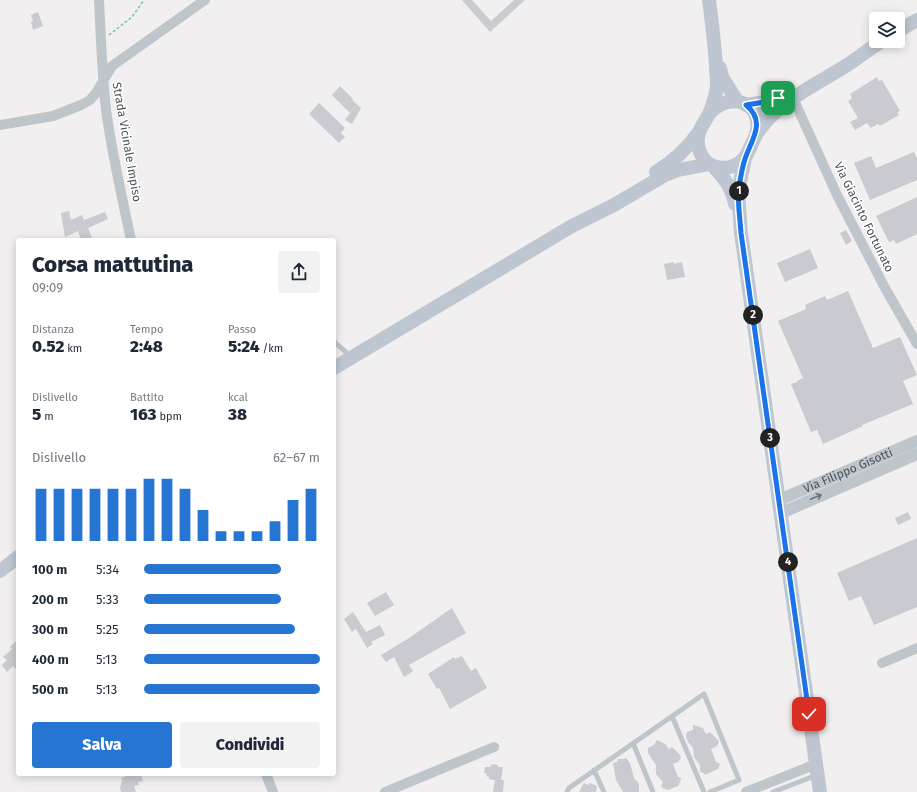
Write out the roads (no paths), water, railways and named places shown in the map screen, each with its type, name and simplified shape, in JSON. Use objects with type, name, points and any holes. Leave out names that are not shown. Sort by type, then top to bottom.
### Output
[{"type":"main road","points":[[709,0],[715,45],[722,77],[742,103],[755,116],[757,127],[756,134]]},
{"type":"main road","points":[[905,28],[917,20]]},
{"type":"main road","points":[[572,226],[610,198],[671,163],[686,149],[699,132],[709,114],[714,100],[717,86],[715,45]]},
{"type":"main road","points":[[709,114],[719,105],[728,101],[742,103],[771,101],[869,48]]},
{"type":"main road","points":[[820,792],[741,233],[738,192],[745,158],[756,134],[773,113],[793,98],[852,62],[871,48]]},
{"type":"main road","points":[[699,132],[698,141],[702,157],[727,182],[732,192],[741,233]]},
{"type":"main road","points":[[336,367],[572,226],[614,205],[672,172],[711,165],[724,168],[740,163],[745,158]]},
{"type":"main road","points":[[0,564],[16,557]]},
{"type":"main road","points":[[0,572],[16,558]]},
{"type":"street","name":"Strada Vicinale Impiso","points":[[100,0],[103,80],[106,111],[117,174],[132,238]]},
{"type":"street","points":[[0,126],[53,116],[90,100],[96,93],[112,66],[205,0]]},
{"type":"street","name":"Via Giacinto Fortunato","points":[[793,98],[837,195],[885,288],[917,344]]},
{"type":"street","name":"Via Filippo Gisotti","points":[[780,506],[917,441]]},
{"type":"street","name":"Via Filippo Gisotti","points":[[780,506],[917,454]]},
{"type":"street","points":[[882,663],[917,648]]},
{"type":"street","points":[[386,792],[494,747]]},
{"type":"street","points":[[746,792],[817,769]]},
{"type":"street","points":[[267,776],[273,792]]},
{"type":"lane","points":[[336,343],[347,352],[350,358]]},
{"type":"lane","points":[[567,792],[568,788],[704,694],[739,780],[710,792]]},
{"type":"lane","points":[[672,716],[704,792]]},
{"type":"lane","points":[[633,743],[654,792]]},
{"type":"lane","points":[[773,792],[817,769]]},
{"type":"lane","points":[[594,770],[604,792]]}]
